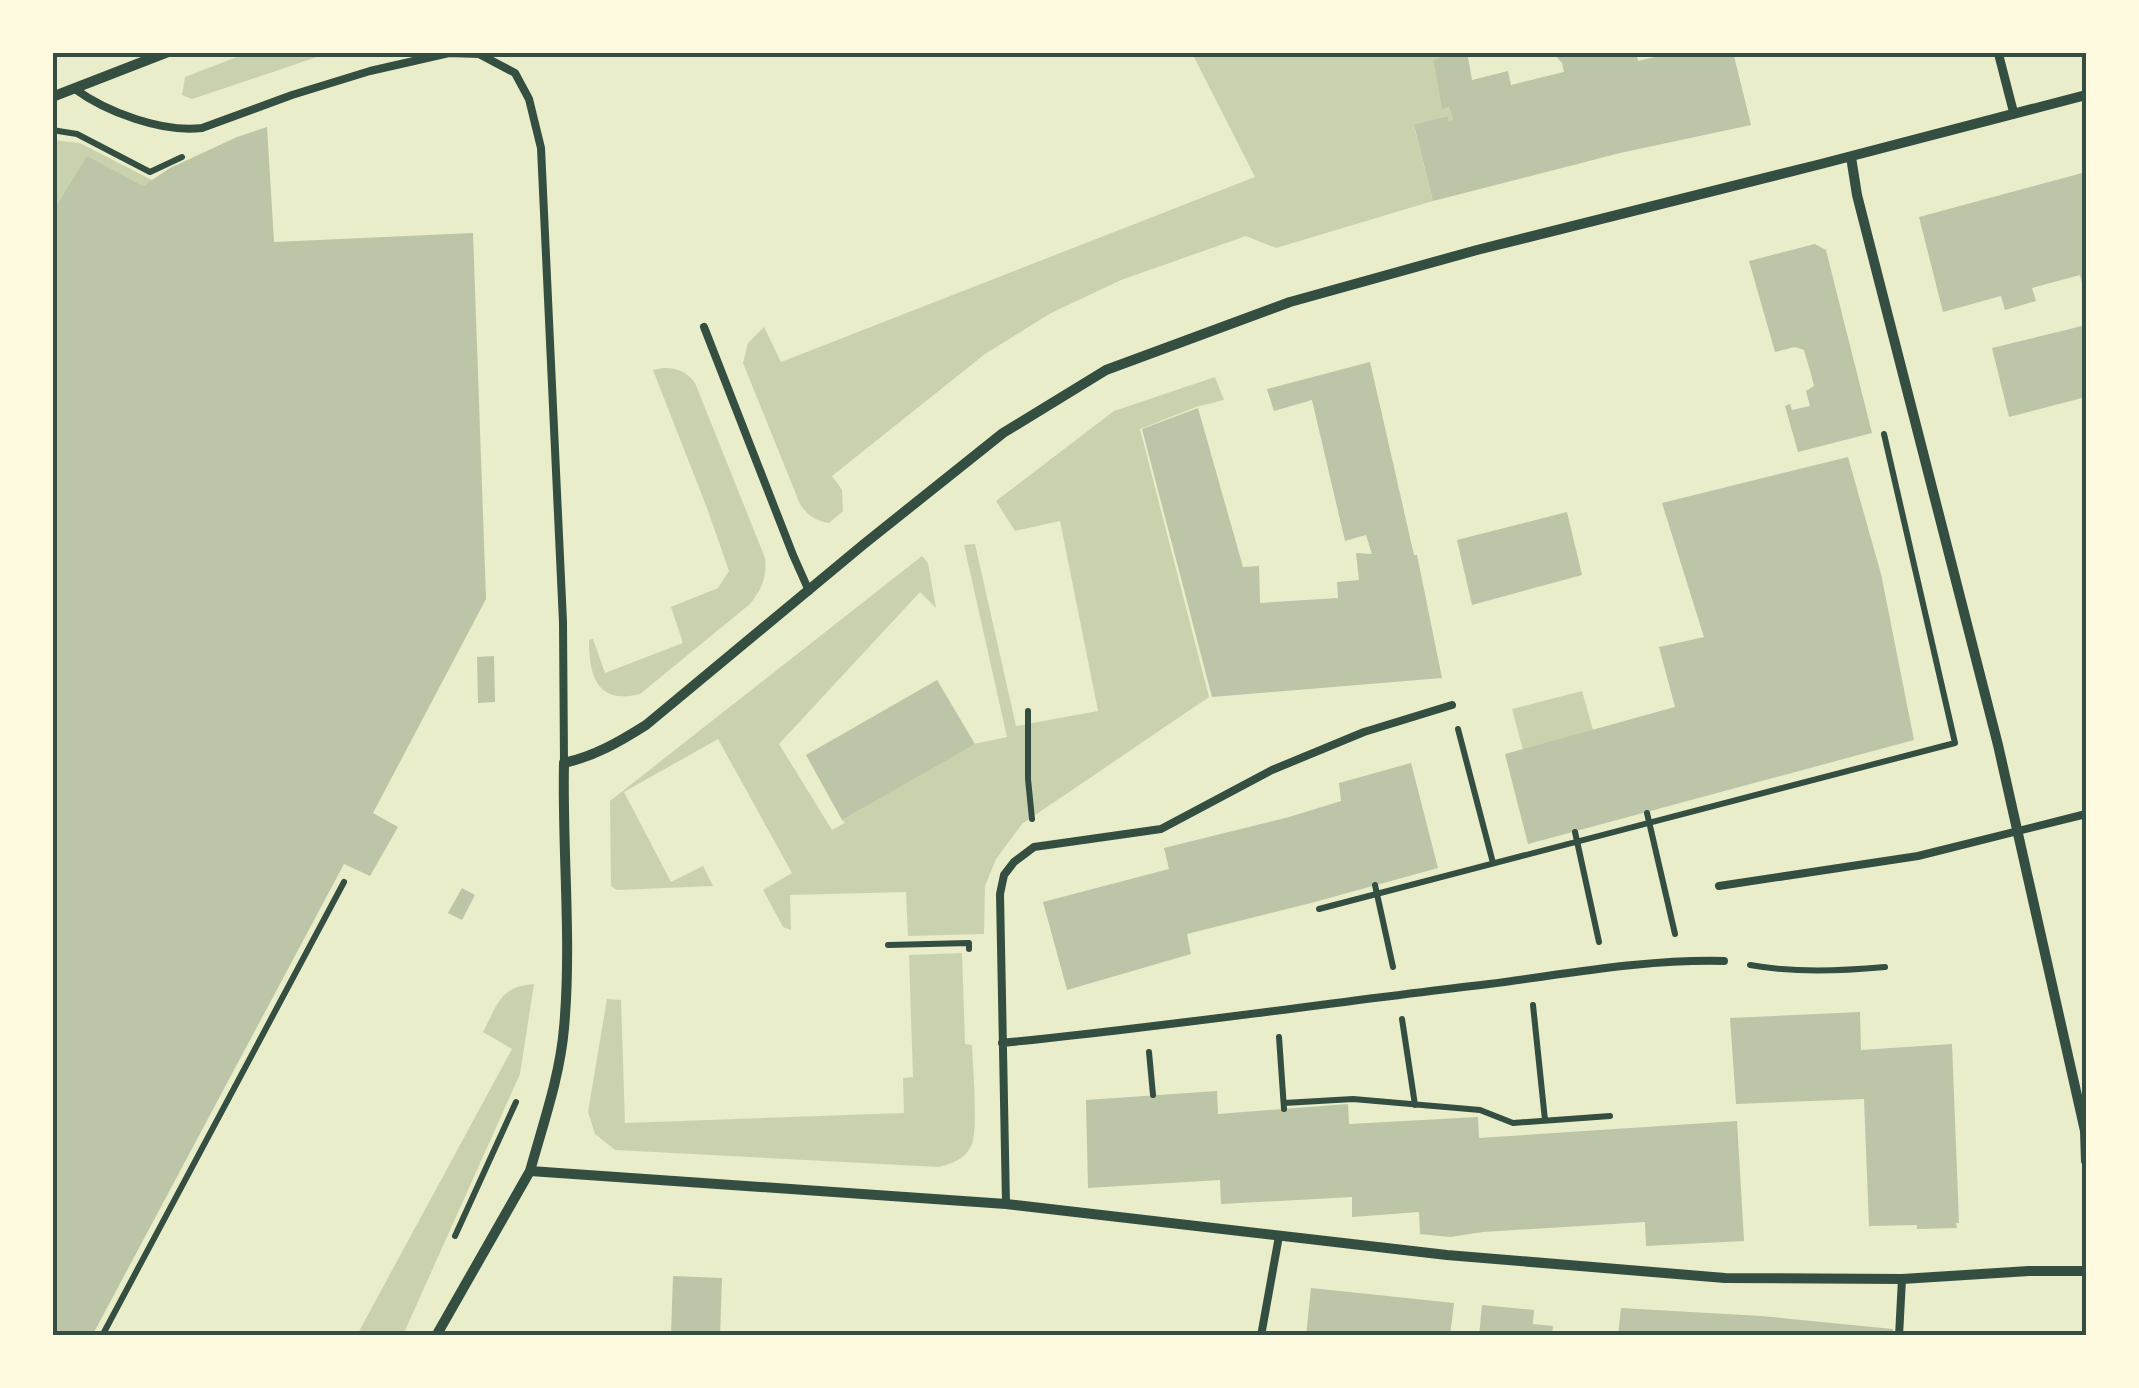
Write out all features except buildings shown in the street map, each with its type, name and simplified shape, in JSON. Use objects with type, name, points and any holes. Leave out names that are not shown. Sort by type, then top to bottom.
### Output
[{"type":"street","points":[[52,97],[168,52]]},
{"type":"street","points":[[1998,52],[2014,114]]},
{"type":"street","points":[[436,1336],[530,1171],[545,1121],[564,1031],[564,763],[589,758],[646,725],[1003,434],[1106,370],[1290,302],[1477,250],[2086,95]]},
{"type":"street","points":[[1851,157],[1857,195],[2017,830],[2086,1130],[2086,1161]]},
{"type":"street","points":[[530,1171],[1006,1204],[1447,1255],[1725,1278],[1902,1279],[2086,1271]]},
{"type":"lane","points":[[74,89],[108,108],[188,130],[370,71],[449,53],[479,54],[515,73],[529,99],[541,148],[562,622],[564,763]]},
{"type":"lane","points":[[704,327],[809,591]]},
{"type":"lane","points":[[1006,1204],[1000,894],[1004,875],[1014,862],[1034,846],[1161,829],[1272,770],[1364,732],[1452,706]]},
{"type":"lane","points":[[1719,886],[1918,856],[2086,814]]},
{"type":"lane","points":[[1002,1043],[1148,1028],[1605,968],[1682,960],[1724,961]]},
{"type":"lane","points":[[1261,1336],[1279,1236]]},
{"type":"lane","points":[[1899,1336],[1902,1279]]},
{"type":"path","points":[[1319,909],[1376,889],[1578,842],[1955,743],[1884,433]]},
{"type":"path","points":[[1452,706],[1493,863]]},
{"type":"path","points":[[1028,710],[1028,779],[1034,846]]},
{"type":"path","points":[[1647,814],[1682,960]]},
{"type":"path","points":[[1576,832],[1605,968]]},
{"type":"path","points":[[102,1336],[344,882]]},
{"type":"path","points":[[1376,889],[1399,994],[1414,1105]]},
{"type":"path","points":[[888,945],[969,943],[970,959]]},
{"type":"path","points":[[1724,961],[1769,968],[1842,971],[1885,967]]},
{"type":"path","points":[[1531,978],[1545,1120]]},
{"type":"path","points":[[1277,1010],[1284,1106],[1353,1099],[1480,1110],[1513,1122],[1610,1116]]},
{"type":"path","points":[[1148,1028],[1152,1096]]},
{"type":"path","points":[[452,1242],[521,1090]]},
{"type":"green space","points":[[247,53],[329,53],[192,99],[182,95],[185,77]]},
{"type":"green space","points":[[1192,53],[1457,53],[1433,60],[1442,108],[1449,107],[1453,119],[1449,121],[1446,116],[1414,126],[1433,201],[1276,248],[1246,236],[1121,280],[1051,313],[985,354],[832,476],[842,490],[843,511],[829,523],[809,514],[800,504],[743,363],[748,343],[764,327],[781,362],[1255,177]]},
{"type":"green space","points":[[52,140],[80,143],[152,180],[143,186],[87,157],[55,209],[52,208]]},
{"type":"green space","points":[[653,370],[681,371],[695,383],[765,558],[765,571],[761,588],[750,604],[640,694],[614,695],[598,685],[589,640],[593,639],[605,673],[683,643],[671,607],[718,588],[729,571]]},
{"type":"green space","points":[[1215,377],[1224,400],[1140,429],[1209,697],[1022,824],[996,859],[985,886],[984,934],[908,936],[906,892],[790,895],[791,930],[783,927],[763,890],[792,873],[718,739],[624,792],[671,882],[703,866],[713,886],[617,890],[611,886],[610,801],[922,556],[928,563],[936,608],[920,592],[779,744],[832,830],[845,823],[842,820],[974,744],[1007,737],[964,545],[975,544],[1016,726],[1098,711],[1060,521],[1015,531],[996,501],[1114,411]]},
{"type":"green space","points":[[1582,691],[1593,730],[1523,750],[1512,709]]},
{"type":"green space","points":[[962,953],[965,1044],[972,1045],[975,1125],[972,1144],[954,1162],[939,1167],[615,1150],[595,1134],[588,1112],[607,999],[621,1000],[625,1123],[904,1113],[903,1078],[913,1077],[909,955]]},
{"type":"green space","points":[[534,984],[520,1074],[403,1335],[357,1335],[512,1049],[483,1032],[492,1013],[506,993]]}]
